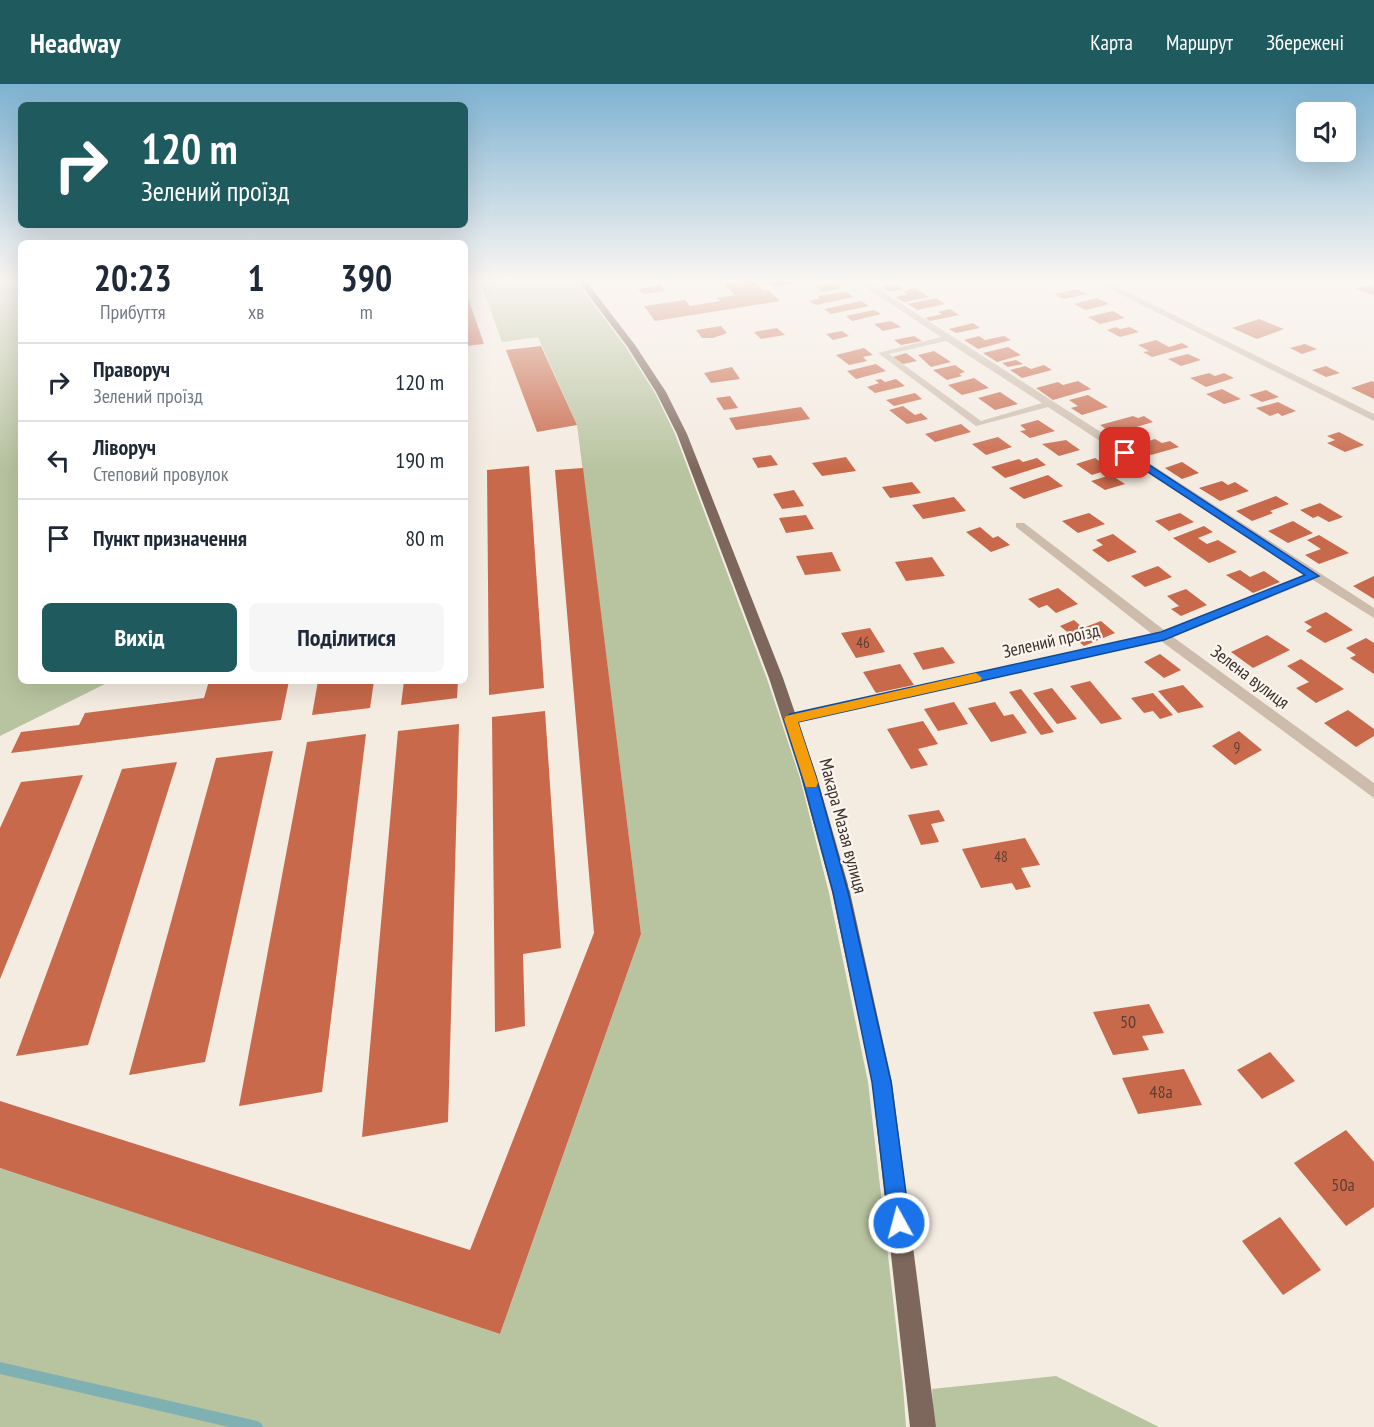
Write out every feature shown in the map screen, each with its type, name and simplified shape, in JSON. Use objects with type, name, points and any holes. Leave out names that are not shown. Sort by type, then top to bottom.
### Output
[{"type":"main road","name":"Макара Мазая вулиця","points":[[630,344],[661,392],[682,434],[790,719],[809,777],[841,892],[882,1082],[919,1376],[923,1427]]},
{"type":"street","points":[[922,344],[882,353],[980,424],[1050,404]]},
{"type":"street","points":[[956,344],[1374,614]]},
{"type":"street","points":[[1224,344],[1374,418]]},
{"type":"street","name":"Зелена вулиця","points":[[1020,525],[1164,636],[1374,792]]},
{"type":"street","name":"Зелений проїзд","points":[[790,719],[1164,636],[1313,576]]},
{"type":"green space","points":[[0,344],[18,344],[18,684],[105,684],[0,736]]},
{"type":"green space","points":[[541,344],[623,344],[655,393],[675,434],[767,679],[800,778],[829,893],[868,1082],[906,1427],[0,1427],[0,1168],[500,1334],[641,934],[577,425]]},
{"type":"green space","points":[[1056,1376],[1159,1427],[934,1427],[932,1389]]},
{"type":"building","points":[[970,344],[998,344],[978,349]]},
{"type":"building","points":[[1163,344],[1169,347],[1183,344],[1189,347],[1152,357],[1143,352],[1149,351],[1138,345]]},
{"type":"building","points":[[1305,344],[1317,349],[1302,354],[1290,348]]},
{"type":"building","points":[[541,346],[577,425],[537,432],[506,350]]},
{"type":"building","points":[[1008,347],[1021,355],[997,362],[983,353]]},
{"type":"building","points":[[864,348],[873,355],[863,357],[867,361],[849,365],[836,355]]},
{"type":"building","points":[[934,351],[951,362],[931,367],[918,355]]},
{"type":"building","points":[[906,353],[917,361],[903,364],[893,357]]},
{"type":"building","points":[[1188,354],[1201,360],[1181,366],[1168,359]]},
{"type":"building","points":[[1016,360],[1023,364],[1008,367],[1002,363]]},
{"type":"building","points":[[876,364],[886,371],[856,379],[847,371]]},
{"type":"building","points":[[955,365],[965,372],[959,374],[962,376],[947,380],[933,370]]},
{"type":"building","points":[[1044,365],[1052,370],[1022,378],[1010,370],[1025,366],[1031,369]]},
{"type":"building","points":[[1326,366],[1340,373],[1326,377],[1312,370]]},
{"type":"building","points":[[732,367],[740,379],[711,383],[704,373]]},
{"type":"building","points":[[1209,373],[1215,376],[1224,373],[1234,378],[1206,387],[1190,378]]},
{"type":"building","points":[[974,378],[989,388],[962,395],[948,385]]},
{"type":"building","points":[[881,379],[885,382],[896,379],[905,386],[875,393],[867,387],[879,383],[875,380]]},
{"type":"building","points":[[1078,381],[1091,389],[1053,400],[1036,388],[1058,382],[1063,385]]},
{"type":"building","points":[[1374,382],[1374,399],[1351,388]]},
{"type":"building","points":[[1222,389],[1241,399],[1224,404],[1206,394]]},
{"type":"building","points":[[1266,390],[1279,397],[1262,402],[1249,395]]},
{"type":"building","points":[[1000,392],[1018,404],[995,410],[978,398]]},
{"type":"building","points":[[915,393],[922,399],[894,406],[886,400]]},
{"type":"building","points":[[1088,395],[1108,407],[1082,415],[1071,408],[1078,406],[1069,400]]},
{"type":"building","points":[[730,396],[738,408],[724,410],[716,398]]},
{"type":"building","points":[[1278,402],[1296,411],[1282,416],[1278,413],[1270,416],[1256,408]]},
{"type":"building","points":[[903,406],[915,415],[921,413],[928,419],[907,424],[889,410]]},
{"type":"building","points":[[801,407],[810,419],[736,430],[729,418]]},
{"type":"building","points":[[1133,416],[1138,418],[1144,416],[1153,422],[1113,434],[1100,425]]},
{"type":"building","points":[[1038,420],[1055,431],[1030,438],[1020,431],[1026,430],[1020,425]]},
{"type":"building","points":[[961,424],[971,432],[935,442],[925,434]]},
{"type":"building","points":[[1339,432],[1364,445],[1345,452],[1327,443],[1335,440],[1327,436]]},
{"type":"building","points":[[998,437],[1012,447],[986,455],[972,444]]},
{"type":"building","points":[[1155,439],[1162,443],[1170,441],[1179,447],[1151,455],[1136,445]]},
{"type":"building","points":[[1066,440],[1080,450],[1059,456],[1042,444]]},
{"type":"building","points":[[771,455],[778,465],[758,468],[752,458]]},
{"type":"building","points":[[846,457],[856,471],[822,476],[812,463]]},
{"type":"building","points":[[1037,458],[1046,465],[1005,478],[991,467],[1019,459],[1023,462]]},
{"type":"building","points":[[1095,458],[1111,469],[1092,475],[1076,464]]},
{"type":"building","points":[[1182,462],[1199,473],[1182,479],[1165,468]]},
{"type":"building","points":[[529,466],[544,688],[489,695],[487,470]]},
{"type":"building","points":[[583,468],[641,934],[500,1334],[0,1168],[0,1101],[470,1250],[594,933],[555,470]]},
{"type":"building","points":[[1048,475],[1063,486],[1024,499],[1009,488]]},
{"type":"building","points":[[1111,475],[1125,484],[1105,490],[1091,481]]},
{"type":"building","points":[[1222,481],[1228,485],[1235,482],[1249,491],[1220,501],[1199,488]]},
{"type":"building","points":[[912,482],[921,493],[890,498],[882,487]]},
{"type":"building","points":[[794,490],[804,506],[782,509],[773,494]]},
{"type":"building","points":[[1276,496],[1289,504],[1252,521],[1236,511]]},
{"type":"building","points":[[954,497],[966,511],[923,519],[912,505]]},
{"type":"building","points":[[1320,503],[1343,517],[1329,522],[1318,516],[1313,518],[1300,510]]},
{"type":"building","points":[[1089,513],[1105,524],[1078,533],[1062,521]]},
{"type":"building","points":[[1180,513],[1194,522],[1169,531],[1155,521]]},
{"type":"building","points":[[806,515],[814,529],[786,533],[779,518]]},
{"type":"building","points":[[1293,521],[1313,533],[1288,543],[1268,531]]},
{"type":"building","points":[[1204,526],[1213,532],[1198,538],[1207,544],[1218,540],[1237,552],[1209,563],[1173,538]]},
{"type":"building","points":[[980,527],[993,538],[998,536],[1010,545],[991,552],[966,532]]},
{"type":"building","points":[[1113,534],[1137,552],[1108,562],[1092,550],[1103,545],[1096,540]]},
{"type":"building","points":[[1319,535],[1349,553],[1319,564],[1305,555],[1321,549],[1307,540]]},
{"type":"building","points":[[832,552],[841,571],[805,575],[796,556]]},
{"type":"building","points":[[932,557],[945,576],[906,581],[895,562]]},
{"type":"building","points":[[1158,566],[1172,577],[1145,587],[1131,576]]},
{"type":"building","points":[[1240,570],[1250,577],[1264,571],[1280,582],[1253,593],[1226,575]]},
{"type":"building","points":[[1374,576],[1374,599],[1353,586]]},
{"type":"building","points":[[1058,588],[1078,604],[1056,613],[1047,605],[1039,608],[1028,599]]},
{"type":"building","points":[[1186,589],[1207,605],[1181,616],[1171,609],[1179,606],[1167,596]]},
{"type":"building","points":[[1326,612],[1353,630],[1325,643],[1306,631],[1312,627],[1304,622]]},
{"type":"building","points":[[1074,620],[1083,628],[1101,621],[1115,633],[1084,646],[1060,626]]},
{"type":"building","points":[[870,628],[885,652],[856,658],[841,633]]},
{"type":"building","points":[[1267,635],[1290,650],[1253,668],[1231,652]]},
{"type":"building","points":[[1366,638],[1374,643],[1374,674],[1350,658],[1356,655],[1346,648]]},
{"type":"building","points":[[943,647],[955,663],[923,670],[913,653]]},
{"type":"building","points":[[1160,654],[1181,670],[1164,678],[1144,662]]},
{"type":"building","points":[[1301,659],[1344,689],[1316,703],[1296,688],[1309,682],[1287,666]]},
{"type":"building","points":[[900,664],[914,685],[876,693],[863,672]]},
{"type":"building","points":[[1090,681],[1122,719],[1101,724],[1070,686]]},
{"type":"building","points":[[208,684],[288,684],[281,720],[11,753],[21,732],[79,725],[85,713],[204,698]]},
{"type":"building","points":[[317,684],[374,684],[370,708],[312,715]]},
{"type":"building","points":[[404,684],[458,684],[457,698],[401,705]]},
{"type":"building","points":[[1183,685],[1204,707],[1178,713],[1158,691]]},
{"type":"building","points":[[1052,688],[1077,719],[1057,724],[1033,693]]},
{"type":"building","points":[[1021,689],[1054,732],[1041,735],[1009,692]]},
{"type":"building","points":[[1153,693],[1173,715],[1160,719],[1153,711],[1144,713],[1131,698]]},
{"type":"building","points":[[954,702],[968,724],[938,731],[924,709]]},
{"type":"building","points":[[995,702],[1004,716],[1013,714],[1027,733],[991,742],[968,708]]},
{"type":"building","points":[[1348,710],[1374,729],[1374,736],[1356,747],[1324,723]]},
{"type":"building","points":[[545,711],[561,948],[523,954],[525,1026],[495,1032],[492,717]]},
{"type":"building","points":[[923,721],[938,744],[918,749],[928,765],[911,769],[887,729]]},
{"type":"building","points":[[459,724],[448,1122],[362,1137],[398,731]]},
{"type":"building","points":[[1239,731],[1262,750],[1235,765],[1212,746]]},
{"type":"building","points":[[366,734],[322,1092],[239,1106],[307,742]]},
{"type":"building","points":[[273,751],[205,1062],[129,1075],[216,758]]},
{"type":"building","points":[[177,762],[88,1045],[16,1056],[122,769]]},
{"type":"building","points":[[83,775],[0,979],[0,828],[21,782]]},
{"type":"building","points":[[939,810],[945,821],[931,824],[939,842],[921,845],[908,815]]},
{"type":"building","points":[[1025,838],[1040,865],[1021,868],[1031,887],[1016,890],[1012,883],[981,888],[962,849]]},
{"type":"building","points":[[1149,1004],[1164,1033],[1142,1036],[1149,1050],[1113,1055],[1093,1012]]},
{"type":"building","points":[[1270,1052],[1295,1081],[1262,1099],[1237,1070]]},
{"type":"building","points":[[1184,1069],[1202,1105],[1138,1114],[1122,1078]]},
{"type":"building","points":[[1346,1130],[1374,1162],[1374,1207],[1346,1226],[1294,1163]]},
{"type":"building","points":[[1280,1217],[1321,1270],[1283,1295],[1242,1241]]},
{"type":"waterway","points":[[0,1368],[257,1427]]},
{"type":"slow traffic","points":[[811,783],[790,719],[976,678]]},
{"type":"route","points":[[899,1223],[882,1082],[841,892],[809,777],[790,719],[1164,636],[1313,576],[1125,453]]}]
